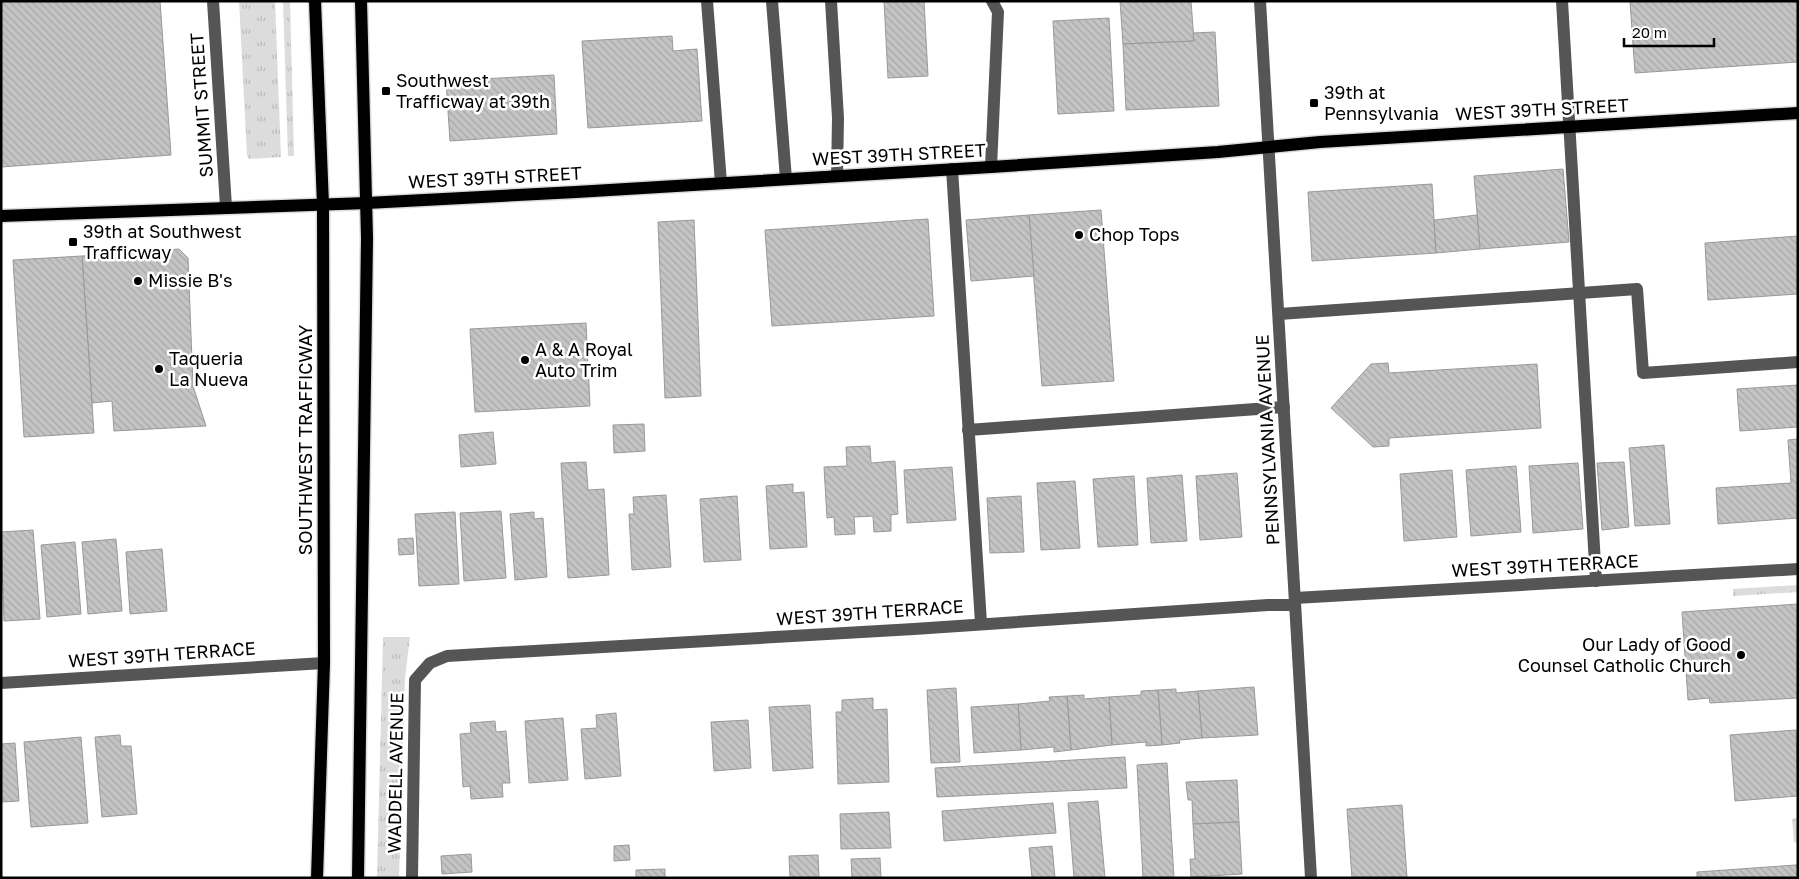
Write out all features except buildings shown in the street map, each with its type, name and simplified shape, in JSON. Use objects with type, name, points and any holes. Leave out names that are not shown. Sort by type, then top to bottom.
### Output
[{"type":"main road","name":"SOUTHWEST TRAFFICWAY","points":[[315,1],[323,205],[324,663],[317,878]]},
{"type":"main road","points":[[358,878],[367,203],[361,1]]},
{"type":"main road","name":"WEST 39TH STREET","points":[[1,216],[367,203],[721,183],[1269,148],[1320,142],[1798,113]]},
{"type":"street","name":"SUMMIT STREET","points":[[213,1],[226,207]]},
{"type":"street","points":[[707,1],[721,183]]},
{"type":"street","points":[[772,1],[786,179]]},
{"type":"street","points":[[831,1],[838,118],[837,176]]},
{"type":"street","points":[[991,167],[998,12],[992,1]]},
{"type":"street","name":"PENNSYLVANIA AVENUE","points":[[1260,1],[1310,878]]},
{"type":"street","points":[[1562,1],[1596,581]]},
{"type":"street","points":[[952,169],[981,623]]},
{"type":"street","points":[[1279,314],[1637,289],[1643,373],[1798,362]]},
{"type":"street","points":[[968,430],[1284,406]]},
{"type":"street","name":"WEST 39TH TERRACE","points":[[447,656],[914,629],[1596,581],[1798,569]]},
{"type":"street","name":"WADDELL AVENUE","points":[[412,878],[415,680],[430,663],[447,656]]},
{"type":"street","name":"WEST 39TH TERRACE","points":[[1,683],[324,663]]},
{"type":"green space","points":[[239,1],[275,1],[281,157],[249,159],[247,155]]},
{"type":"green space","points":[[283,1],[290,1],[294,156],[288,156]]},
{"type":"green space","points":[[1798,585],[1798,592],[1733,596],[1733,589]]},
{"type":"green space","points":[[383,637],[410,637],[405,678],[399,878],[377,878]]},
{"type":"green space","points":[[1798,818],[1798,843],[1794,842],[1792,819]]},
{"type":"place","name":"Southwest Trafficway at 39th","points":[[386,91]]},
{"type":"place","name":"39th at Pennsylvania","points":[[1314,103]]},
{"type":"place","name":"Chop Tops","points":[[1079,235]]},
{"type":"place","name":"39th at Southwest Trafficway","points":[[73,242]]},
{"type":"place","name":"Missie B's","points":[[138,281]]},
{"type":"place","name":"A & A Royal Auto Trim","points":[[525,360]]},
{"type":"place","name":"Taqueria La Nueva","points":[[159,369]]},
{"type":"place","name":"Our Lady of Good Counsel Catholic Church","points":[[1741,655]]}]
